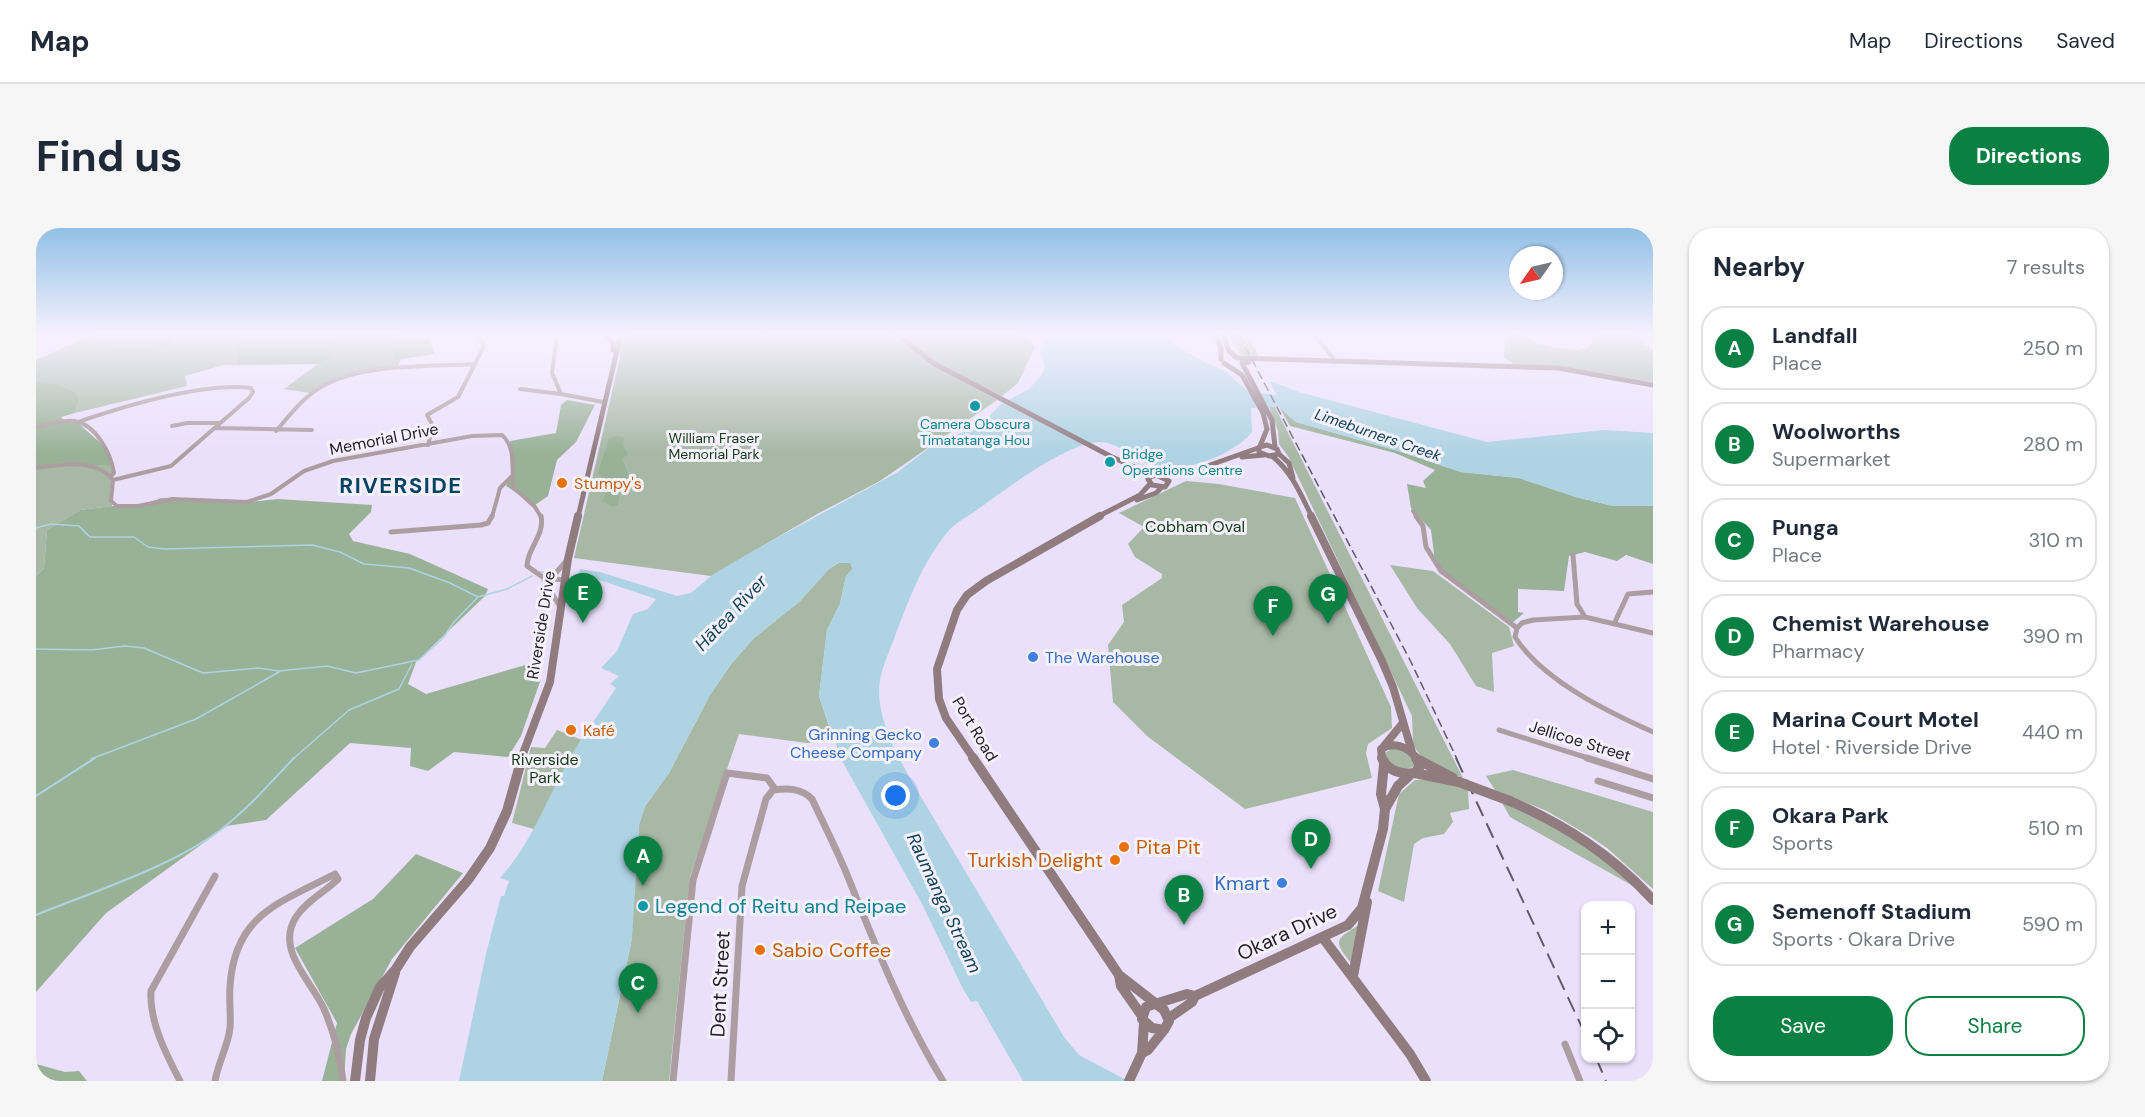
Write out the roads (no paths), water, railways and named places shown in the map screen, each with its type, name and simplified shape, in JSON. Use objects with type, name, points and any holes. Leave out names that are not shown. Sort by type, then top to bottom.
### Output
[{"type":"main road","name":"Riverside Drive","points":[[355,1081],[356,1064],[366,1018],[380,987],[396,969],[410,947],[468,880],[490,848],[502,825],[524,748],[550,682],[568,559],[610,375]]},
{"type":"main road","points":[[955,375],[1112,457],[1169,483],[1238,458],[1279,454]]},
{"type":"main road","points":[[1241,375],[1252,387],[1274,430],[1272,440],[1279,454],[1289,463],[1293,479]]},
{"type":"main road","points":[[1248,375],[1252,387]]},
{"type":"main road","points":[[1596,375],[1653,385]]},
{"type":"main road","points":[[1259,447],[1268,429],[1266,414]]},
{"type":"main road","points":[[1259,447],[1282,464],[1293,479],[1389,676],[1412,752],[1419,760],[1459,782],[1549,818],[1586,840],[1626,871],[1653,900]]},
{"type":"main road","points":[[1156,476],[1196,470],[1259,447],[1275,447]]},
{"type":"main road","points":[[1112,457],[1149,483],[1162,487]]},
{"type":"main road","name":"Port Road","points":[[1154,1004],[1119,975],[960,741],[946,718],[939,699],[937,669],[957,610],[967,595],[1020,561],[1140,495],[1149,483],[1149,478],[1156,476]]},
{"type":"main road","name":"Port Road","points":[[1110,511],[1155,493],[1169,483]]},
{"type":"main road","points":[[1384,746],[1402,724]]},
{"type":"main road","points":[[1384,746],[1399,746],[1412,752]]},
{"type":"main road","name":"Okara Drive","points":[[1154,1004],[1187,994],[1195,996],[1342,929],[1355,919],[1365,900],[1383,829],[1384,808],[1381,794],[1384,764],[1379,752],[1384,746]]},
{"type":"main road","points":[[1413,773],[1419,768],[1419,760]]},
{"type":"main road","points":[[1384,764],[1395,771],[1459,782]]},
{"type":"main road","name":"Okara Drive","points":[[1384,808],[1392,799],[1397,785],[1413,773]]},
{"type":"main road","points":[[1353,976],[1368,903],[1365,900]]},
{"type":"main road","points":[[1323,938],[1410,1054],[1426,1081]]},
{"type":"main road","name":"Riverside Drive","points":[[370,1081],[374,1039],[396,969]]},
{"type":"main road","name":"Port Road","points":[[1119,975],[1121,986],[1143,1019]]},
{"type":"main road","name":"Okara Drive","points":[[1169,1018],[1192,1002],[1195,996]]},
{"type":"main road","points":[[1130,1079],[1142,1053],[1143,1019],[1146,1007],[1154,1004],[1164,1010],[1169,1018],[1169,1024],[1148,1050],[1142,1053]]},
{"type":"main road","points":[[1143,1019],[1152,1028],[1164,1030]]},
{"type":"street","points":[[276,431],[322,386],[336,380],[366,375]]},
{"type":"street","points":[[428,445],[433,426],[427,415],[459,396],[470,375]]},
{"type":"street","points":[[553,375],[561,394]]},
{"type":"street","points":[[36,427],[70,421],[78,422],[185,395],[234,386],[251,388],[253,392],[249,398],[167,468],[112,478],[100,469]]},
{"type":"street","points":[[520,389],[603,402]]},
{"type":"street","points":[[78,422],[106,447],[114,465],[112,478]]},
{"type":"street","points":[[172,426],[187,423],[220,423]]},
{"type":"street","points":[[215,428],[312,430]]},
{"type":"street","name":"Memorial Drive","points":[[112,478],[111,501],[117,507],[179,499],[246,502],[276,492],[298,474],[311,468],[363,454],[428,445],[468,435],[504,436],[509,441],[513,461],[512,476]]},
{"type":"street","points":[[36,468],[72,465],[100,469],[114,465]]},
{"type":"street","points":[[391,532],[425,527],[486,524],[492,517],[497,491],[512,476]]},
{"type":"street","points":[[512,476],[513,488],[534,504],[543,520],[541,531],[526,561],[529,569],[549,585],[561,609]]},
{"type":"street","points":[[1413,511],[1422,526],[1426,548],[1441,571],[1493,613],[1517,628]]},
{"type":"street","points":[[1573,555],[1577,604],[1585,617]]},
{"type":"street","points":[[540,577],[553,575],[568,559]]},
{"type":"street","points":[[540,577],[565,580]]},
{"type":"street","points":[[1614,624],[1628,594],[1653,592]]},
{"type":"street","points":[[1653,633],[1585,617],[1525,622],[1517,628],[1515,637],[1517,643],[1539,665],[1574,689],[1653,732]]},
{"type":"street","name":"Jellicoe Street","points":[[1499,730],[1653,778]]},
{"type":"street","points":[[673,1081],[693,880],[727,773],[767,778],[776,789],[799,789],[809,795],[850,881],[867,928],[927,1055],[943,1081]]},
{"type":"street","points":[[1598,781],[1653,798]]},
{"type":"street","name":"Dent Street","points":[[731,1081],[742,886],[766,799],[776,789]]},
{"type":"street","points":[[215,1081],[230,1029],[230,985],[238,945],[244,933],[269,908],[330,874],[335,874],[338,879],[296,917],[290,938],[294,960],[324,1007],[340,1056],[343,1081]]},
{"type":"street","points":[[180,1081],[168,1058],[150,1006],[152,991],[214,876]]},
{"type":"street","points":[[1565,1044],[1580,1081]]},
{"type":"water","points":[[1041,375],[1229,375],[1249,392],[1276,395],[1270,381],[1299,392],[1487,442],[1604,430],[1653,433],[1653,506],[1613,506],[1576,497],[1519,478],[1461,472],[1398,451],[1296,422],[1279,407],[1251,408],[1252,432],[1243,441],[1218,456],[1187,466],[1157,467],[1145,463],[1120,448],[1099,442],[1077,447],[1062,454],[1031,472],[959,522],[937,546],[916,584],[882,671],[879,684],[880,703],[889,737],[905,770],[1064,1037],[1079,1055],[1128,1081],[1023,1081],[977,1001],[971,1002],[963,989],[922,904],[841,759],[819,696],[827,630],[840,604],[846,576],[853,568],[850,563],[838,563],[829,569],[800,601],[753,639],[732,663],[710,695],[669,773],[645,806],[639,825],[632,939],[602,1081],[459,1081],[486,954],[501,896],[504,896],[509,881],[500,878],[522,849],[572,754],[616,688],[610,684],[619,676],[601,668],[617,651],[633,614],[648,609],[656,599],[579,573],[580,569],[600,572],[677,596],[691,593],[711,576],[751,552],[898,472],[934,444],[971,429],[986,420],[1000,405],[1029,389]]},
{"type":"waterway","points":[[36,528],[51,524],[79,526],[90,537],[134,537],[148,547],[164,549],[312,545],[340,552],[364,564],[409,568],[450,583],[478,597]]},
{"type":"waterway","points":[[540,572],[550,573]]},
{"type":"waterway","points":[[478,597],[507,589],[532,576]]},
{"type":"waterway","points":[[36,649],[91,650],[125,646],[144,648],[203,673],[258,668],[279,671],[327,666],[356,673],[419,660],[443,638],[454,622],[478,597]]},
{"type":"waterway","points":[[293,759],[349,710],[399,689],[412,664]]},
{"type":"waterway","points":[[91,759],[196,719],[279,672]]},
{"type":"waterway","points":[[36,796],[95,758]]},
{"type":"waterway","points":[[36,915],[130,878],[200,844],[239,814],[293,759]]},
{"type":"railway","points":[[1260,375],[1410,660],[1457,759]]},
{"type":"railway","points":[[1456,758],[1581,1025]]},
{"type":"railway","points":[[1598,1063],[1606,1081]]},
{"type":"place","name":"Camera Obscura Timatatanga Hou","points":[[975,406]]},
{"type":"place","name":"Bridge Operations Centre","points":[[1110,462]]},
{"type":"place","name":"Stumpy's","points":[[562,483]]},
{"type":"place","name":"Marina Court Motel","points":[[583,623]]},
{"type":"place","name":"Semenoff Stadium","points":[[1328,624]]},
{"type":"place","name":"Okara Park","points":[[1273,636]]},
{"type":"place","name":"The Warehouse","points":[[1033,657]]},
{"type":"place","name":"Kafé","points":[[571,730]]},
{"type":"place","name":"Grinning Gecko Cheese Company","points":[[934,743]]},
{"type":"place","name":"Pita Pit","points":[[1124,847]]},
{"type":"place","name":"Turkish Delight","points":[[1115,860]]},
{"type":"place","name":"Chemist Warehouse","points":[[1311,869]]},
{"type":"place","name":"Kmart","points":[[1282,883]]},
{"type":"place","name":"Landfall","points":[[643,886]]},
{"type":"place","name":"Legend of Reitu and Reipae","points":[[643,906]]},
{"type":"place","name":"Woolworths","points":[[1184,925]]},
{"type":"place","name":"Sabio Coffee","points":[[760,950]]},
{"type":"place","name":"Punga","points":[[638,1013]]},
{"type":"district","name":"RIVERSIDE","points":[[401,485]]},
{"type":"water label","name":"Limeburners Creek","points":[[1378,435]]},
{"type":"water label","name":"Hātea River","points":[[731,613]]},
{"type":"water label","name":"Raumanga Stream","points":[[944,903]]},
{"type":"park label","name":"William Fraser Memorial Park","points":[[714,446]]},
{"type":"park label","name":"Cobham Oval","points":[[1195,526]]},
{"type":"park label","name":"Riverside Park","points":[[545,768]]}]
